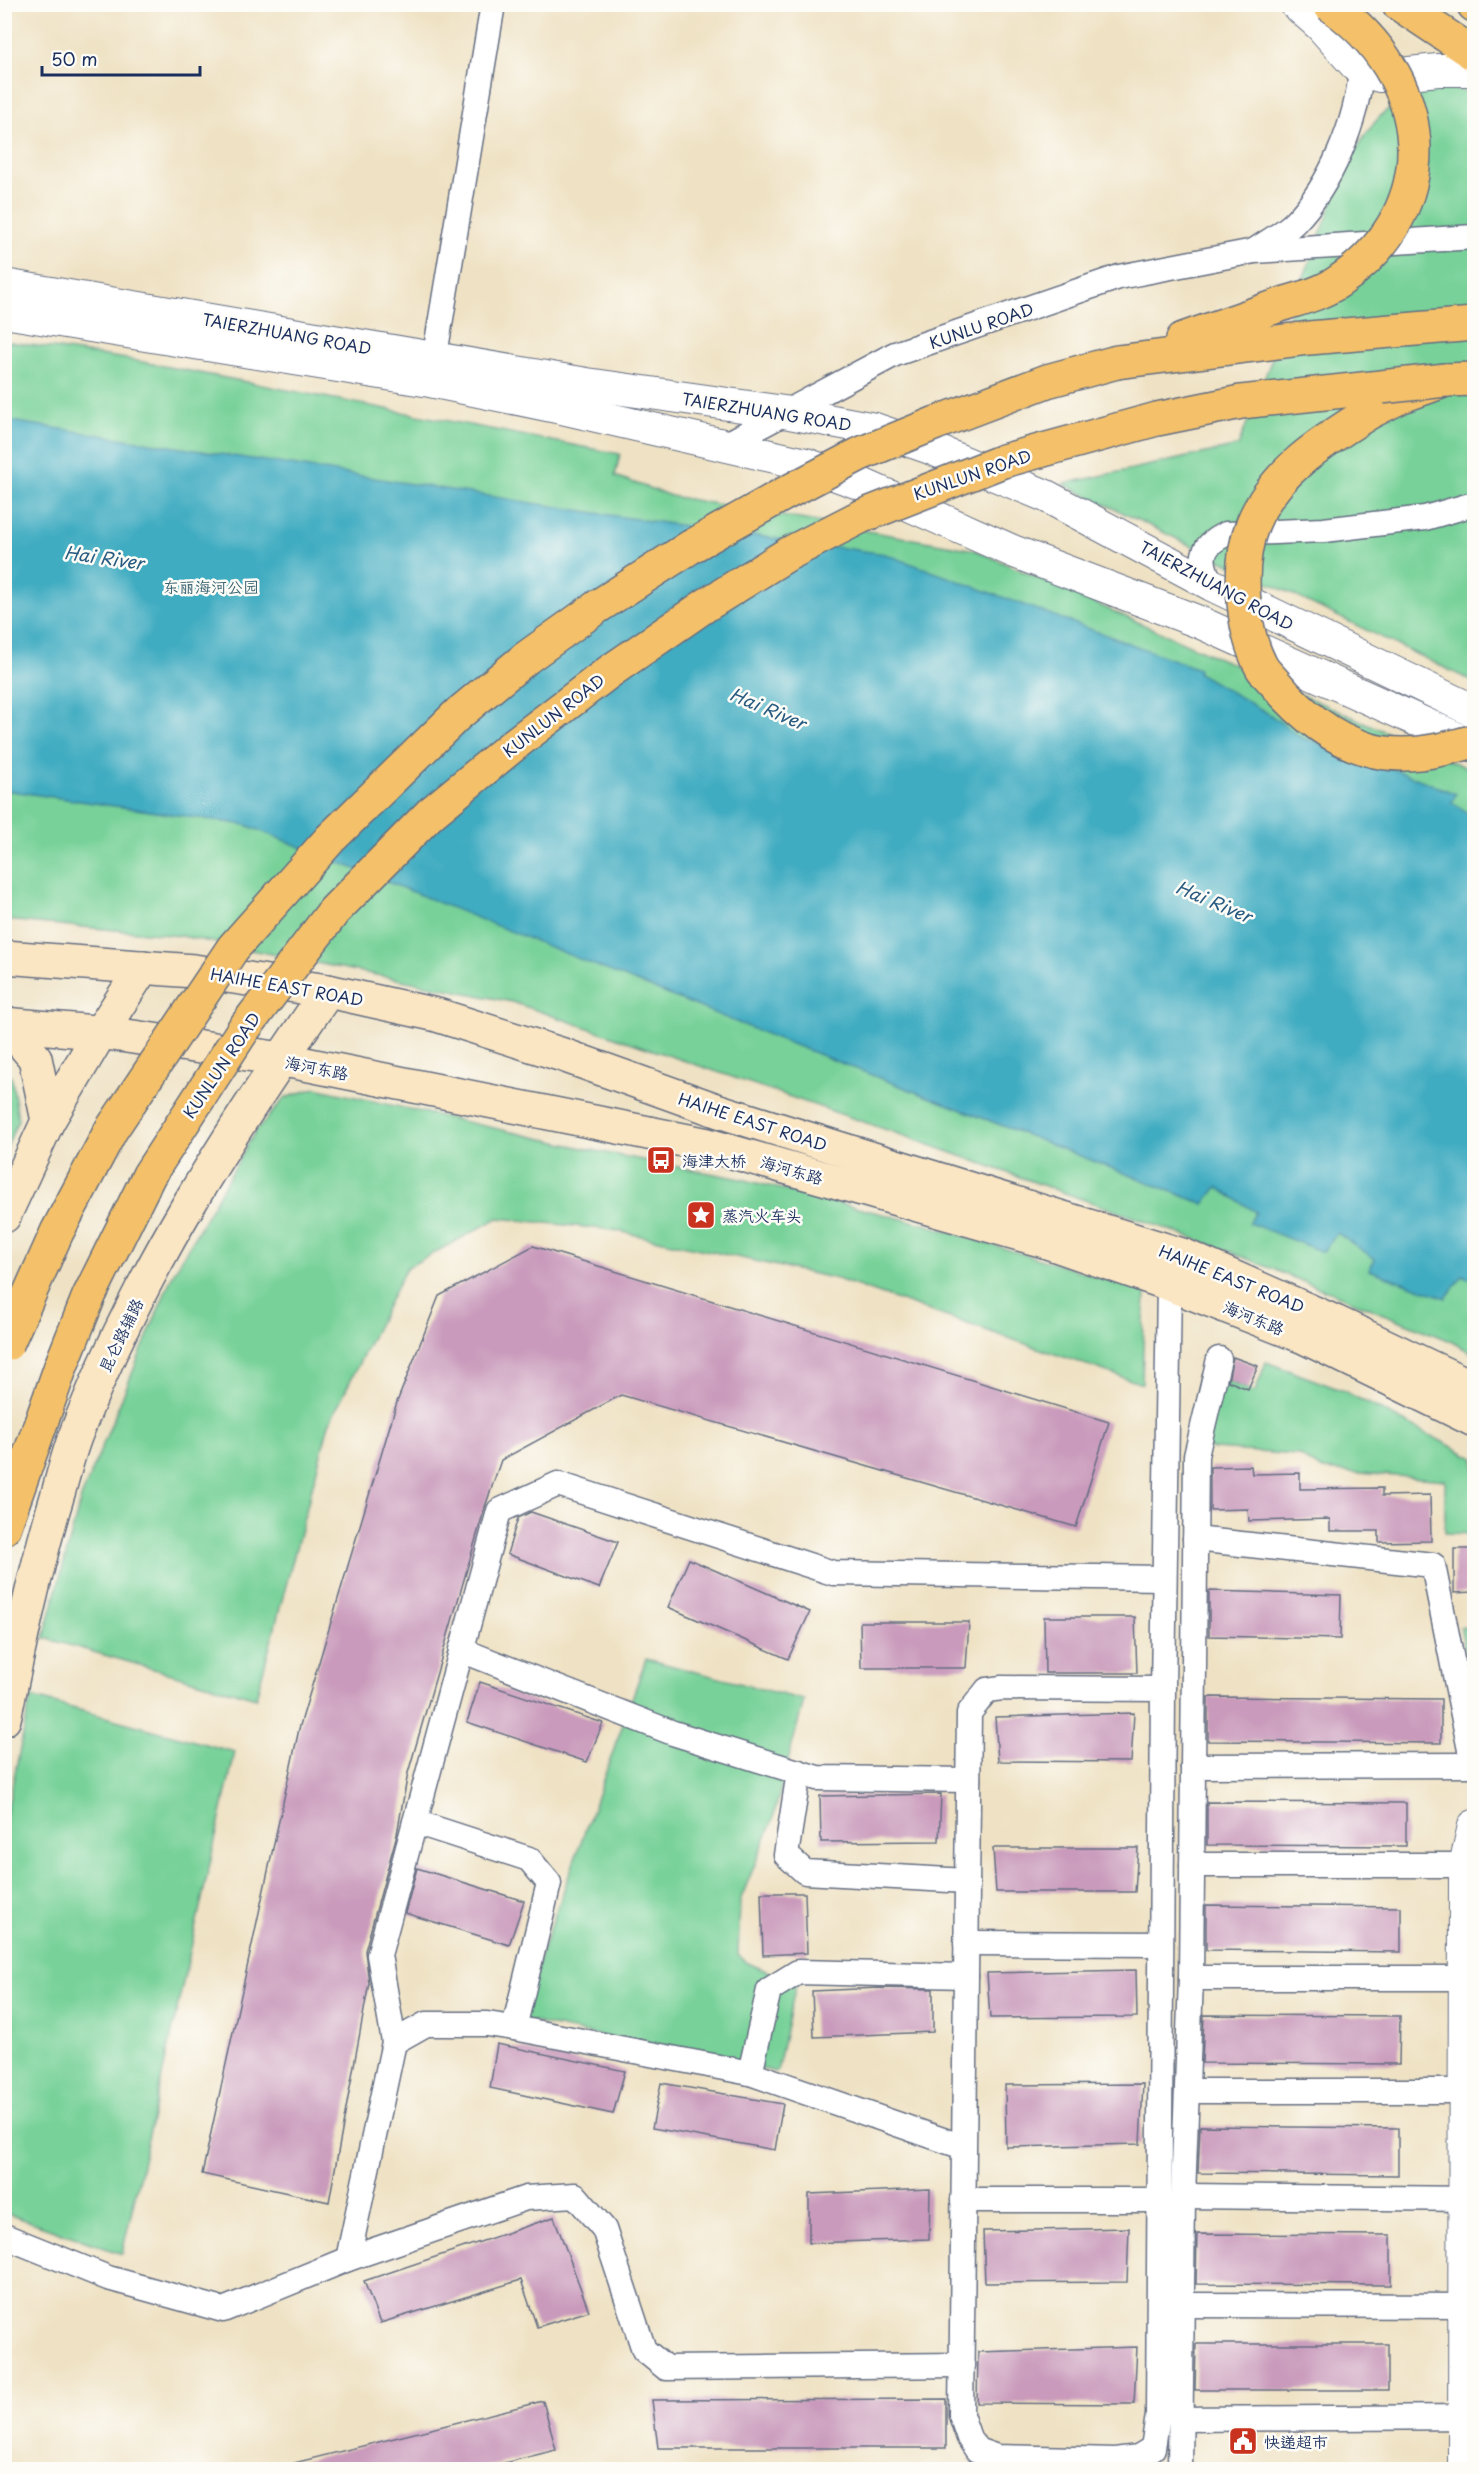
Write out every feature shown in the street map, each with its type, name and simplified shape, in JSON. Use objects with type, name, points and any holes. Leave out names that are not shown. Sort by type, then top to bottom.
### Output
[{"type":"highway","points":[[6,1347],[57,1232],[111,1130],[233,948],[331,838],[457,715],[526,658],[597,607],[692,546],[860,454],[1047,381],[1117,362],[1321,291],[1336,283],[1364,261],[1391,231],[1408,195],[1414,138],[1407,105],[1397,80],[1378,50],[1329,4]]},
{"type":"highway","points":[[1399,4],[1474,54]]},
{"type":"highway","points":[[1117,362],[1309,338],[1469,324]]},
{"type":"highway","points":[[1460,379],[1402,396],[1370,412],[1306,455],[1276,484],[1253,524],[1242,573],[1248,629],[1261,667],[1307,716],[1331,734],[1367,749],[1403,754],[1441,750],[1474,741]]},
{"type":"highway","name":"KUNLUN ROAD","points":[[4,1528],[61,1366],[89,1296],[149,1175],[243,1030],[334,911],[430,814],[516,743],[609,672],[706,605],[788,554],[860,517],[1004,461],[1157,419],[1241,402],[1460,379]]},
{"type":"main road","name":"HAIHE EAST ROAD","points":[[4,957],[194,971],[328,991],[437,1015],[563,1055],[730,1114],[1185,1256],[1335,1322],[1474,1388]]},
{"type":"main road","points":[[4,1216],[48,1121],[143,967]]},
{"type":"main road","points":[[98,1040],[149,983],[171,974],[194,971]]},
{"type":"main road","points":[[275,983],[291,995],[294,1009],[278,1059]]},
{"type":"main road","points":[[278,1059],[328,991]]},
{"type":"main road","points":[[4,1025],[35,1058],[48,1121]]},
{"type":"main road","name":"海河东路","points":[[4,1025],[98,1040],[278,1059],[708,1145],[1044,1241],[1169,1284],[1304,1337],[1474,1420]]},
{"type":"main road","name":"昆仑路辅路","points":[[4,1719],[36,1573],[79,1426],[109,1353],[148,1277],[278,1059]]},
{"type":"main road","points":[[260,1092],[272,1082],[293,1074],[342,1072]]},
{"type":"street","points":[[432,370],[493,4]]},
{"type":"street","points":[[1296,4],[1327,32],[1361,71],[1380,76],[1438,70],[1474,70]]},
{"type":"street","name":"KUNLU ROAD","points":[[1254,251],[1295,223],[1325,183],[1354,116],[1361,71]]},
{"type":"street","name":"KUNLU ROAD","points":[[726,445],[895,354],[1119,277],[1254,251],[1474,237]]},
{"type":"street","name":"TAIERZHUANG ROAD","points":[[4,285],[432,370],[557,407],[806,464],[864,485],[1005,548],[1199,622],[1474,746]]},
{"type":"street","name":"TAIERZHUANG ROAD","points":[[4,312],[432,370],[587,384],[784,412],[875,429],[930,448],[1046,496],[1212,585],[1474,711]]},
{"type":"street","points":[[1212,585],[1202,563],[1205,550],[1212,540],[1226,534],[1324,530],[1425,518],[1474,504]]},
{"type":"street","points":[[1163,1689],[987,1690],[969,1713],[961,2415],[969,2438],[977,2450],[997,2457],[1115,2460],[1138,2457],[1153,2448],[1158,2415],[1160,2200],[1163,1689],[1163,1578],[1169,1284]]},
{"type":"street","points":[[1180,2469],[1184,2196],[1191,1978],[1196,1456],[1219,1359]]},
{"type":"street","points":[[348,2259],[394,2042],[379,1955],[499,1511],[558,1484],[832,1573],[1163,1578]]},
{"type":"street","points":[[1193,1766],[1474,1765],[1433,1565],[1195,1539]]},
{"type":"street","points":[[461,1650],[673,1733],[817,1778],[968,1780]]},
{"type":"street","points":[[799,1773],[786,1855],[805,1872],[967,1881]]},
{"type":"street","points":[[415,1822],[529,1859],[549,1883],[514,2028]]},
{"type":"street","points":[[1464,2469],[1469,2417],[1469,1978],[1470,1865],[1474,1826]]},
{"type":"street","points":[[1192,1865],[1470,1865]]},
{"type":"street","points":[[966,1942],[1161,1944]]},
{"type":"street","points":[[750,2073],[769,1990],[798,1972],[966,1976]]},
{"type":"street","points":[[1191,1978],[1469,1978]]},
{"type":"street","points":[[394,2042],[426,2024],[488,2024],[514,2028],[750,2073],[963,2147]]},
{"type":"street","points":[[1187,2091],[1469,2091]]},
{"type":"street","points":[[4,2236],[108,2278],[223,2310],[348,2259],[526,2198],[574,2195],[604,2229],[644,2350],[666,2368],[962,2365]]},
{"type":"street","points":[[1184,2196],[1469,2199]]},
{"type":"street","points":[[963,2200],[1160,2200]]},
{"type":"street","points":[[1182,2305],[1469,2306]]},
{"type":"street","points":[[1181,2419],[1469,2417]]},
{"type":"green space","points":[[1452,89],[1474,92],[1474,682],[1063,484],[1238,446],[1348,163],[1358,146],[1378,119],[1401,101],[1432,91]]},
{"type":"green space","name":"东丽海河公园","points":[[4,341],[127,359],[620,454],[615,476],[671,496],[975,550],[1474,771],[1474,1354],[1450,1341],[1223,1249],[893,1132],[512,1002],[181,936],[5,920]]},
{"type":"green space","points":[[5,1068],[12,1079],[18,1120],[5,1152]]},
{"type":"green space","points":[[315,1088],[601,1152],[741,1179],[927,1225],[1145,1291],[1142,1384],[837,1279],[613,1230],[498,1218],[406,1268],[329,1424],[256,1698],[44,1638],[81,1498],[172,1276],[255,1132],[285,1098]]},
{"type":"green space","points":[[1266,1362],[1344,1391],[1474,1458],[1474,1534],[1445,1533],[1445,1480],[1323,1470],[1298,1455],[1214,1449],[1198,1445],[1209,1374],[1255,1392]]},
{"type":"green space","points":[[1460,1627],[1474,1629],[1474,1692]]},
{"type":"green space","points":[[646,1659],[804,1700],[772,1822],[740,1901],[738,1955],[748,1963],[796,1984],[777,2072],[518,2019]]},
{"type":"green space","points":[[31,1697],[235,1752],[122,2254],[5,2213],[4,1824]]},
{"type":"water","name":"Hai River","points":[[4,420],[622,517],[885,554],[1199,669],[1198,673],[1269,714],[1302,738],[1345,750],[1456,794],[1452,802],[1474,817],[1474,1282],[1463,1275],[1446,1298],[1369,1270],[1375,1259],[1337,1233],[1323,1252],[1249,1223],[1256,1212],[1217,1187],[1204,1204],[761,1032],[246,825],[5,790]]},
{"type":"building","points":[[533,1246],[1109,1422],[1076,1527],[621,1395],[501,1460],[485,1507],[408,1773],[397,1834],[365,1951],[369,1983],[329,2202],[202,2174],[299,1729],[397,1402],[439,1296]]},
{"type":"building","points":[[1233,1357],[1258,1366],[1248,1389],[1228,1381]]},
{"type":"building","points":[[1251,1466],[1252,1474],[1300,1473],[1300,1489],[1382,1488],[1382,1496],[1430,1495],[1431,1541],[1379,1542],[1379,1531],[1330,1531],[1330,1519],[1249,1521],[1248,1509],[1210,1510],[1210,1467]]},
{"type":"building","points":[[531,1512],[618,1542],[599,1588],[507,1554],[518,1518]]},
{"type":"building","points":[[1454,1549],[1474,1549],[1474,1592],[1454,1593]]},
{"type":"building","points":[[689,1559],[810,1612],[788,1659],[668,1607]]},
{"type":"building","points":[[1209,1591],[1341,1595],[1340,1639],[1209,1636]]},
{"type":"building","points":[[1044,1617],[1135,1617],[1137,1673],[1045,1673]]},
{"type":"building","points":[[860,1622],[969,1622],[966,1668],[861,1668]]},
{"type":"building","points":[[480,1682],[603,1723],[587,1762],[467,1722]]},
{"type":"building","points":[[1208,1697],[1441,1699],[1441,1743],[1208,1741]]},
{"type":"building","points":[[1134,1713],[1131,1762],[998,1761],[995,1717]]},
{"type":"building","points":[[941,1794],[939,1841],[821,1842],[820,1796]]},
{"type":"building","points":[[1207,1802],[1406,1803],[1406,1846],[1207,1845]]},
{"type":"building","points":[[993,1848],[1138,1848],[1135,1892],[996,1892]]},
{"type":"building","points":[[417,1868],[524,1901],[509,1945],[405,1913]]},
{"type":"building","points":[[761,1893],[805,1893],[807,1953],[763,1955]]},
{"type":"building","points":[[1206,1905],[1401,1907],[1401,1952],[1206,1950]]},
{"type":"building","points":[[1136,1970],[1137,2017],[990,2018],[987,1973]]},
{"type":"building","points":[[879,1988],[933,1989],[933,2032],[814,2037],[812,1991]]},
{"type":"building","points":[[1204,2015],[1400,2016],[1399,2064],[1202,2063]]},
{"type":"building","points":[[497,2044],[625,2071],[613,2114],[490,2088]]},
{"type":"building","points":[[661,2083],[783,2104],[775,2150],[652,2128]]},
{"type":"building","points":[[1143,2084],[1140,2144],[1006,2147],[1005,2085]]},
{"type":"building","points":[[1200,2126],[1398,2128],[1398,2175],[1198,2173]]},
{"type":"building","points":[[930,2189],[929,2239],[809,2243],[809,2194]]},
{"type":"building","points":[[554,2217],[589,2311],[537,2327],[521,2280],[380,2323],[364,2281]]},
{"type":"building","points":[[1129,2228],[1127,2282],[985,2283],[983,2231]]},
{"type":"building","points":[[1197,2234],[1391,2235],[1391,2285],[1196,2284]]},
{"type":"building","points":[[1196,2344],[1388,2344],[1388,2390],[1195,2390]]},
{"type":"building","points":[[1137,2347],[1134,2404],[977,2403],[978,2352]]},
{"type":"building","points":[[946,2399],[946,2448],[658,2448],[652,2400]]},
{"type":"building","points":[[543,2401],[556,2450],[480,2469],[294,2469],[294,2463]]},
{"type":"place","name":"海津大桥","points":[[661,1160]]},
{"type":"place","name":"蒸汽火车头","points":[[701,1215]]},
{"type":"place","name":"快递超市","points":[[1243,2441]]}]
